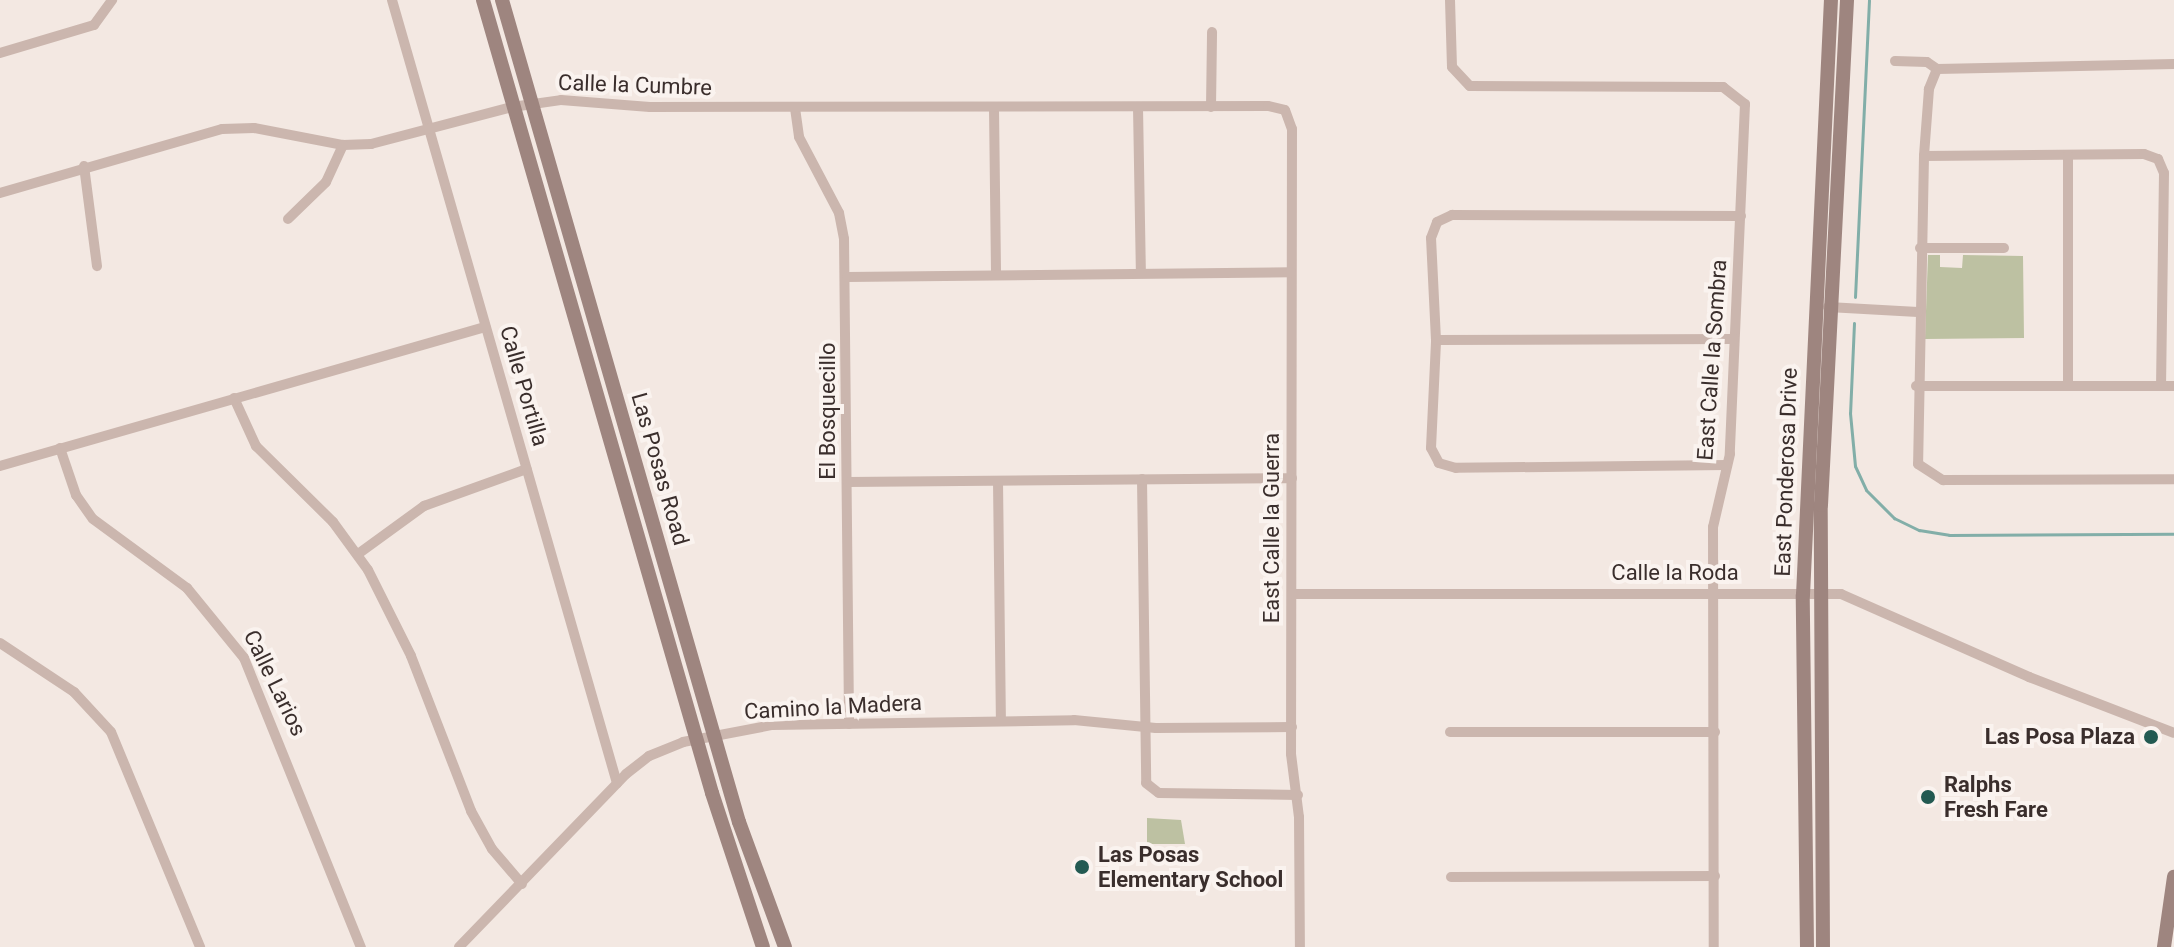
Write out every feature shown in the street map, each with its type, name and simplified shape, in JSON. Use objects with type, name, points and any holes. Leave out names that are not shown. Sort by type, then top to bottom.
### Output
[{"type":"main road","name":"Las Posas Road","points":[[483,0],[697,739],[763,947]]},
{"type":"main road","name":"Las Posas Road","points":[[502,0],[714,735],[755,870],[785,947]]},
{"type":"main road","name":"East Ponderosa Drive","points":[[1807,947],[1803,595],[1831,0]]},
{"type":"main road","name":"East Ponderosa Drive","points":[[1823,947],[1820,594],[1847,0]]},
{"type":"main road","points":[[2164,947],[2174,877]]},
{"type":"street","points":[[0,53],[94,25],[112,0]]},
{"type":"street","name":"Calle Portilla","points":[[392,0],[617,783]]},
{"type":"street","name":"East Calle la Sombra","points":[[1450,0],[1450,55],[1461,81],[1490,86],[1723,87],[1737,94],[1746,111],[1727,465],[1713,527],[1714,947]]},
{"type":"street","points":[[1211,107],[1212,32]]},
{"type":"street","points":[[1895,61],[1927,62],[1937,69],[2174,64]]},
{"type":"street","points":[[1937,69],[1929,89],[1920,248],[1915,453],[1924,471],[1943,480],[2174,479]]},
{"type":"street","name":"Calle la Cumbre","points":[[0,193],[84,166],[239,127],[343,145],[371,144],[512,107],[584,99],[650,107],[1211,107],[1285,110]]},
{"type":"street","points":[[1138,107],[1141,273]]},
{"type":"street","name":"El Bosquecillo","points":[[795,108],[799,137],[839,213],[847,277],[849,724]]},
{"type":"street","points":[[994,108],[996,275]]},
{"type":"street","name":"East Calle la Guerra","points":[[1285,110],[1292,129],[1292,727],[1298,795],[1300,947]]},
{"type":"street","points":[[288,219],[326,182],[343,145]]},
{"type":"street","points":[[1924,156],[2144,154],[2161,164],[2161,386]]},
{"type":"street","points":[[2068,156],[2068,386]]},
{"type":"street","points":[[84,166],[97,266]]},
{"type":"street","points":[[1727,465],[1456,468],[1439,463],[1431,448],[1436,340],[1431,238],[1441,219],[1471,213],[1741,216]]},
{"type":"street","points":[[1920,248],[2004,248]]},
{"type":"street","points":[[847,277],[1291,272]]},
{"type":"street","points":[[1816,301],[1832,309],[1918,312]]},
{"type":"street","points":[[0,466],[485,327]]},
{"type":"street","points":[[1436,340],[1734,339]]},
{"type":"street","points":[[1916,386],[2174,386]]},
{"type":"street","points":[[234,398],[256,446],[358,554],[411,656],[482,833],[522,884]]},
{"type":"street","name":"Calle Larios","points":[[60,448],[76,495],[93,519],[187,588],[244,658],[361,947]]},
{"type":"street","points":[[358,554],[424,506],[527,469]]},
{"type":"street","points":[[848,482],[1292,478]]},
{"type":"street","points":[[1142,479],[1145,775],[1152,790],[1298,795]]},
{"type":"street","points":[[998,481],[1001,720]]},
{"type":"street","name":"Calle la Roda","points":[[1292,594],[1841,594],[1874,605],[2029,677],[2174,733]]},
{"type":"street","points":[[0,643],[85,701],[111,732],[200,947]]},
{"type":"street","name":"Camino la Madera","points":[[459,947],[617,783],[649,756],[697,739],[772,725],[1001,720],[1292,727]]},
{"type":"street","points":[[1450,732],[1715,732]]},
{"type":"street","points":[[1451,877],[1715,876]]},
{"type":"green space","points":[[1928,255],[1940,255],[1940,267],[1962,268],[1963,255],[2023,256],[2024,338],[1925,339]]},
{"type":"green space","points":[[1147,818],[1181,820],[1185,844],[1147,844]]},
{"type":"waterway","points":[[1855,297],[1869,0]]},
{"type":"waterway","points":[[1854,323],[1850,413],[1855,466],[1866,490],[1894,518],[1919,530],[1949,535],[2174,534]]},
{"type":"place","name":"Las Posa Plaza","points":[[2151,737]]},
{"type":"place","name":"Ralphs Fresh Fare","points":[[1928,797]]},
{"type":"place","name":"Las Posas Elementary School","points":[[1082,867]]}]
